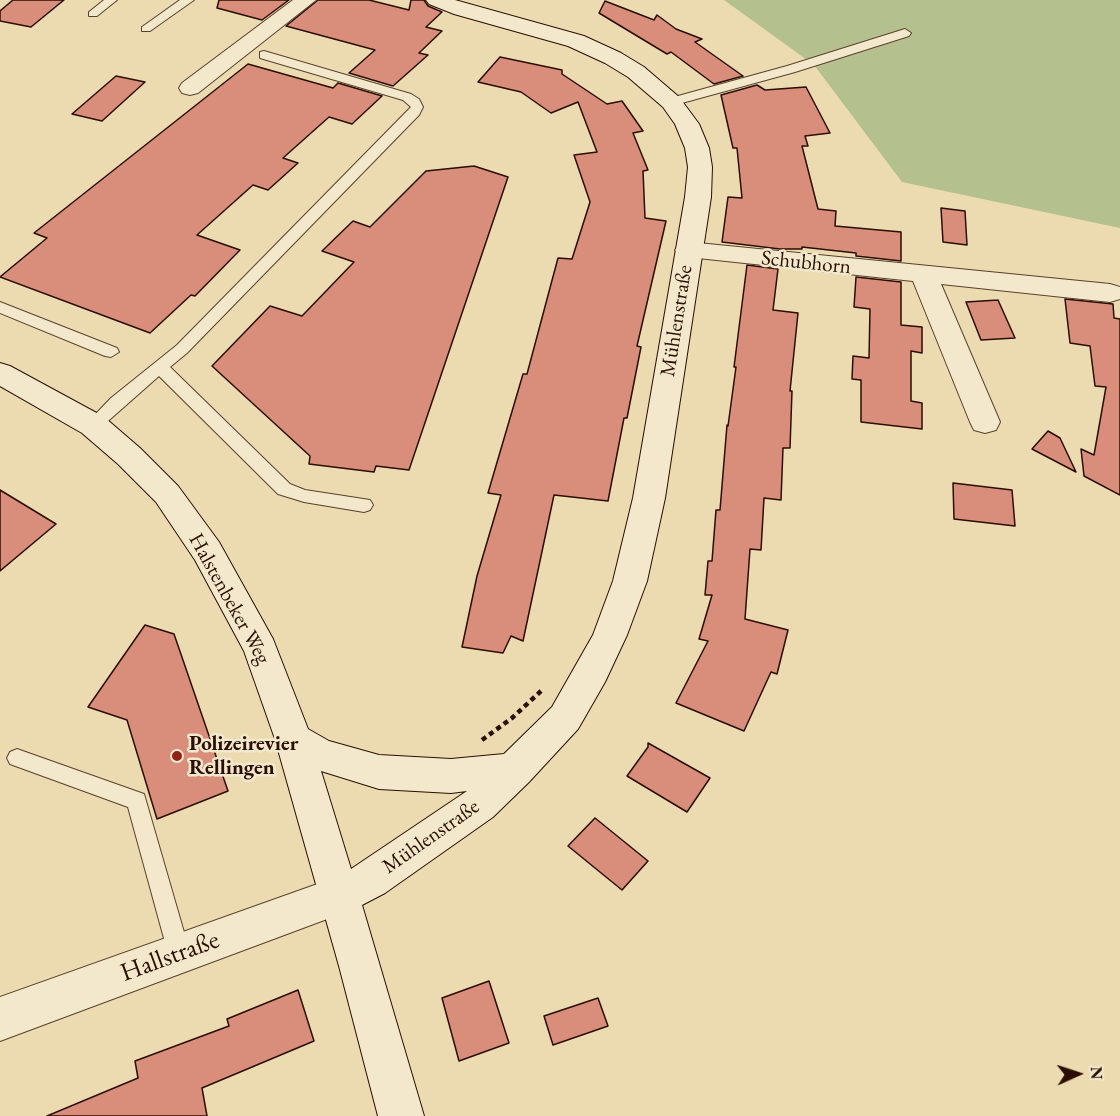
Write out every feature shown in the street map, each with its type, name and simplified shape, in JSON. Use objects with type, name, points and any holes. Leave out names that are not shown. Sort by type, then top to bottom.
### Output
[{"type":"street","points":[[190,88],[306,0]]},
{"type":"street","name":"Mühlenstraße","points":[[340,895],[371,880],[479,805],[565,718],[580,694],[610,635],[630,582],[650,498],[698,196],[700,167],[697,148],[687,124],[671,102],[636,72],[591,47],[561,36],[461,10],[436,0]]},
{"type":"street","name":"Schubhorn","points":[[688,250],[1110,293]]},
{"type":"street","points":[[924,275],[985,422]]},
{"type":"street","name":"Halstenbeker Weg","points":[[0,373],[93,425],[129,456],[167,494],[207,551],[261,649],[293,739],[340,895],[401,1116]]},
{"type":"street","name":"Mühlenstraße","points":[[293,739],[319,754],[379,772],[422,776],[516,770]]},
{"type":"street","name":"Hallstraße","points":[[0,1019],[340,895]]},
{"type":"lane","points":[[93,14],[111,0]]},
{"type":"lane","points":[[146,29],[188,0]]},
{"type":"lane","points":[[671,102],[791,69],[905,33]]},
{"type":"lane","points":[[93,425],[117,402],[182,349],[415,112],[417,107],[415,102],[407,97],[264,55]]},
{"type":"lane","points":[[0,307],[111,352]]},
{"type":"lane","points":[[160,367],[284,489],[304,496],[364,505]]},
{"type":"lane","points":[[17,758],[137,801],[178,953]]},
{"type":"path","points":[[478,742],[512,718],[548,683]]},
{"type":"green space","points":[[724,0],[1120,0],[1120,228],[902,182],[814,65]]},
{"type":"building","points":[[13,0],[64,0],[31,27],[0,21],[0,11]]},
{"type":"building","points":[[219,0],[289,0],[262,20],[217,8]]},
{"type":"building","points":[[318,0],[369,0],[409,10],[411,0],[424,0],[428,6],[442,12],[426,27],[442,31],[419,53],[428,55],[393,86],[349,73],[375,50],[286,26]]},
{"type":"building","points":[[605,1],[654,20],[657,15],[676,29],[702,39],[695,42],[743,76],[714,84],[671,52],[667,54],[599,13]]},
{"type":"building","points":[[500,57],[562,70],[562,74],[607,104],[622,101],[643,131],[633,133],[648,170],[643,171],[645,218],[666,221],[637,346],[641,347],[608,501],[554,495],[523,641],[511,636],[503,653],[462,647],[477,576],[501,495],[488,493],[523,374],[527,374],[558,258],[572,259],[590,202],[574,155],[597,152],[578,102],[551,113],[521,92],[478,82]]},
{"type":"building","points":[[248,64],[333,88],[338,83],[382,96],[352,124],[329,117],[283,158],[298,163],[268,190],[253,185],[197,235],[240,250],[195,296],[191,295],[150,333],[0,277],[47,238],[34,233]]},
{"type":"building","points":[[116,76],[145,82],[102,121],[72,114]]},
{"type":"building","points":[[757,85],[765,90],[806,87],[830,133],[805,136],[808,146],[802,146],[818,209],[836,211],[835,226],[901,232],[901,261],[802,247],[802,249],[780,249],[722,242],[728,197],[742,198],[737,148],[733,148],[721,95]]},
{"type":"building","points":[[474,166],[508,177],[409,470],[376,466],[374,472],[309,464],[310,456],[212,366],[270,306],[302,316],[354,262],[322,251],[353,221],[370,227],[426,171]]},
{"type":"building","points":[[941,208],[965,211],[967,245],[943,242]]},
{"type":"building","points":[[747,265],[778,269],[773,310],[798,313],[790,391],[792,391],[790,448],[783,448],[781,500],[764,498],[761,550],[750,549],[745,619],[788,630],[777,674],[771,672],[744,731],[676,703],[708,641],[699,639],[712,595],[705,595],[708,561],[712,561],[716,510],[720,510],[727,425]]},
{"type":"building","points":[[856,277],[901,282],[901,325],[922,327],[922,353],[911,351],[911,401],[922,403],[922,429],[861,422],[861,380],[852,379],[853,356],[869,358],[870,309],[854,307]]},
{"type":"building","points":[[1065,299],[1113,304],[1114,318],[1120,319],[1120,495],[1084,476],[1081,449],[1094,455],[1106,387],[1095,386],[1090,346],[1070,343]]},
{"type":"building","points":[[998,300],[1015,338],[981,340],[966,302]]},
{"type":"building","points":[[1048,431],[1060,438],[1076,472],[1032,449]]},
{"type":"building","points":[[953,483],[1012,490],[1015,526],[954,519]]},
{"type":"building","points":[[0,490],[56,524],[0,571]]},
{"type":"building","name":"Polizeirevier Rellingen","points":[[145,625],[174,634],[228,791],[157,819],[127,720],[88,707]]},
{"type":"building","points":[[648,743],[710,778],[687,812],[627,776],[648,747]]},
{"type":"building","points":[[595,818],[648,861],[622,890],[568,846]]},
{"type":"building","points":[[489,981],[509,1043],[459,1061],[442,998]]},
{"type":"building","points":[[298,990],[314,1041],[202,1088],[207,1116],[47,1116],[138,1078],[135,1061],[229,1026],[227,1019]]},
{"type":"building","points":[[598,998],[608,1026],[553,1045],[544,1016]]},
{"type":"place","name":"Polizeirevier Rellingen","points":[[177,756]]}]
